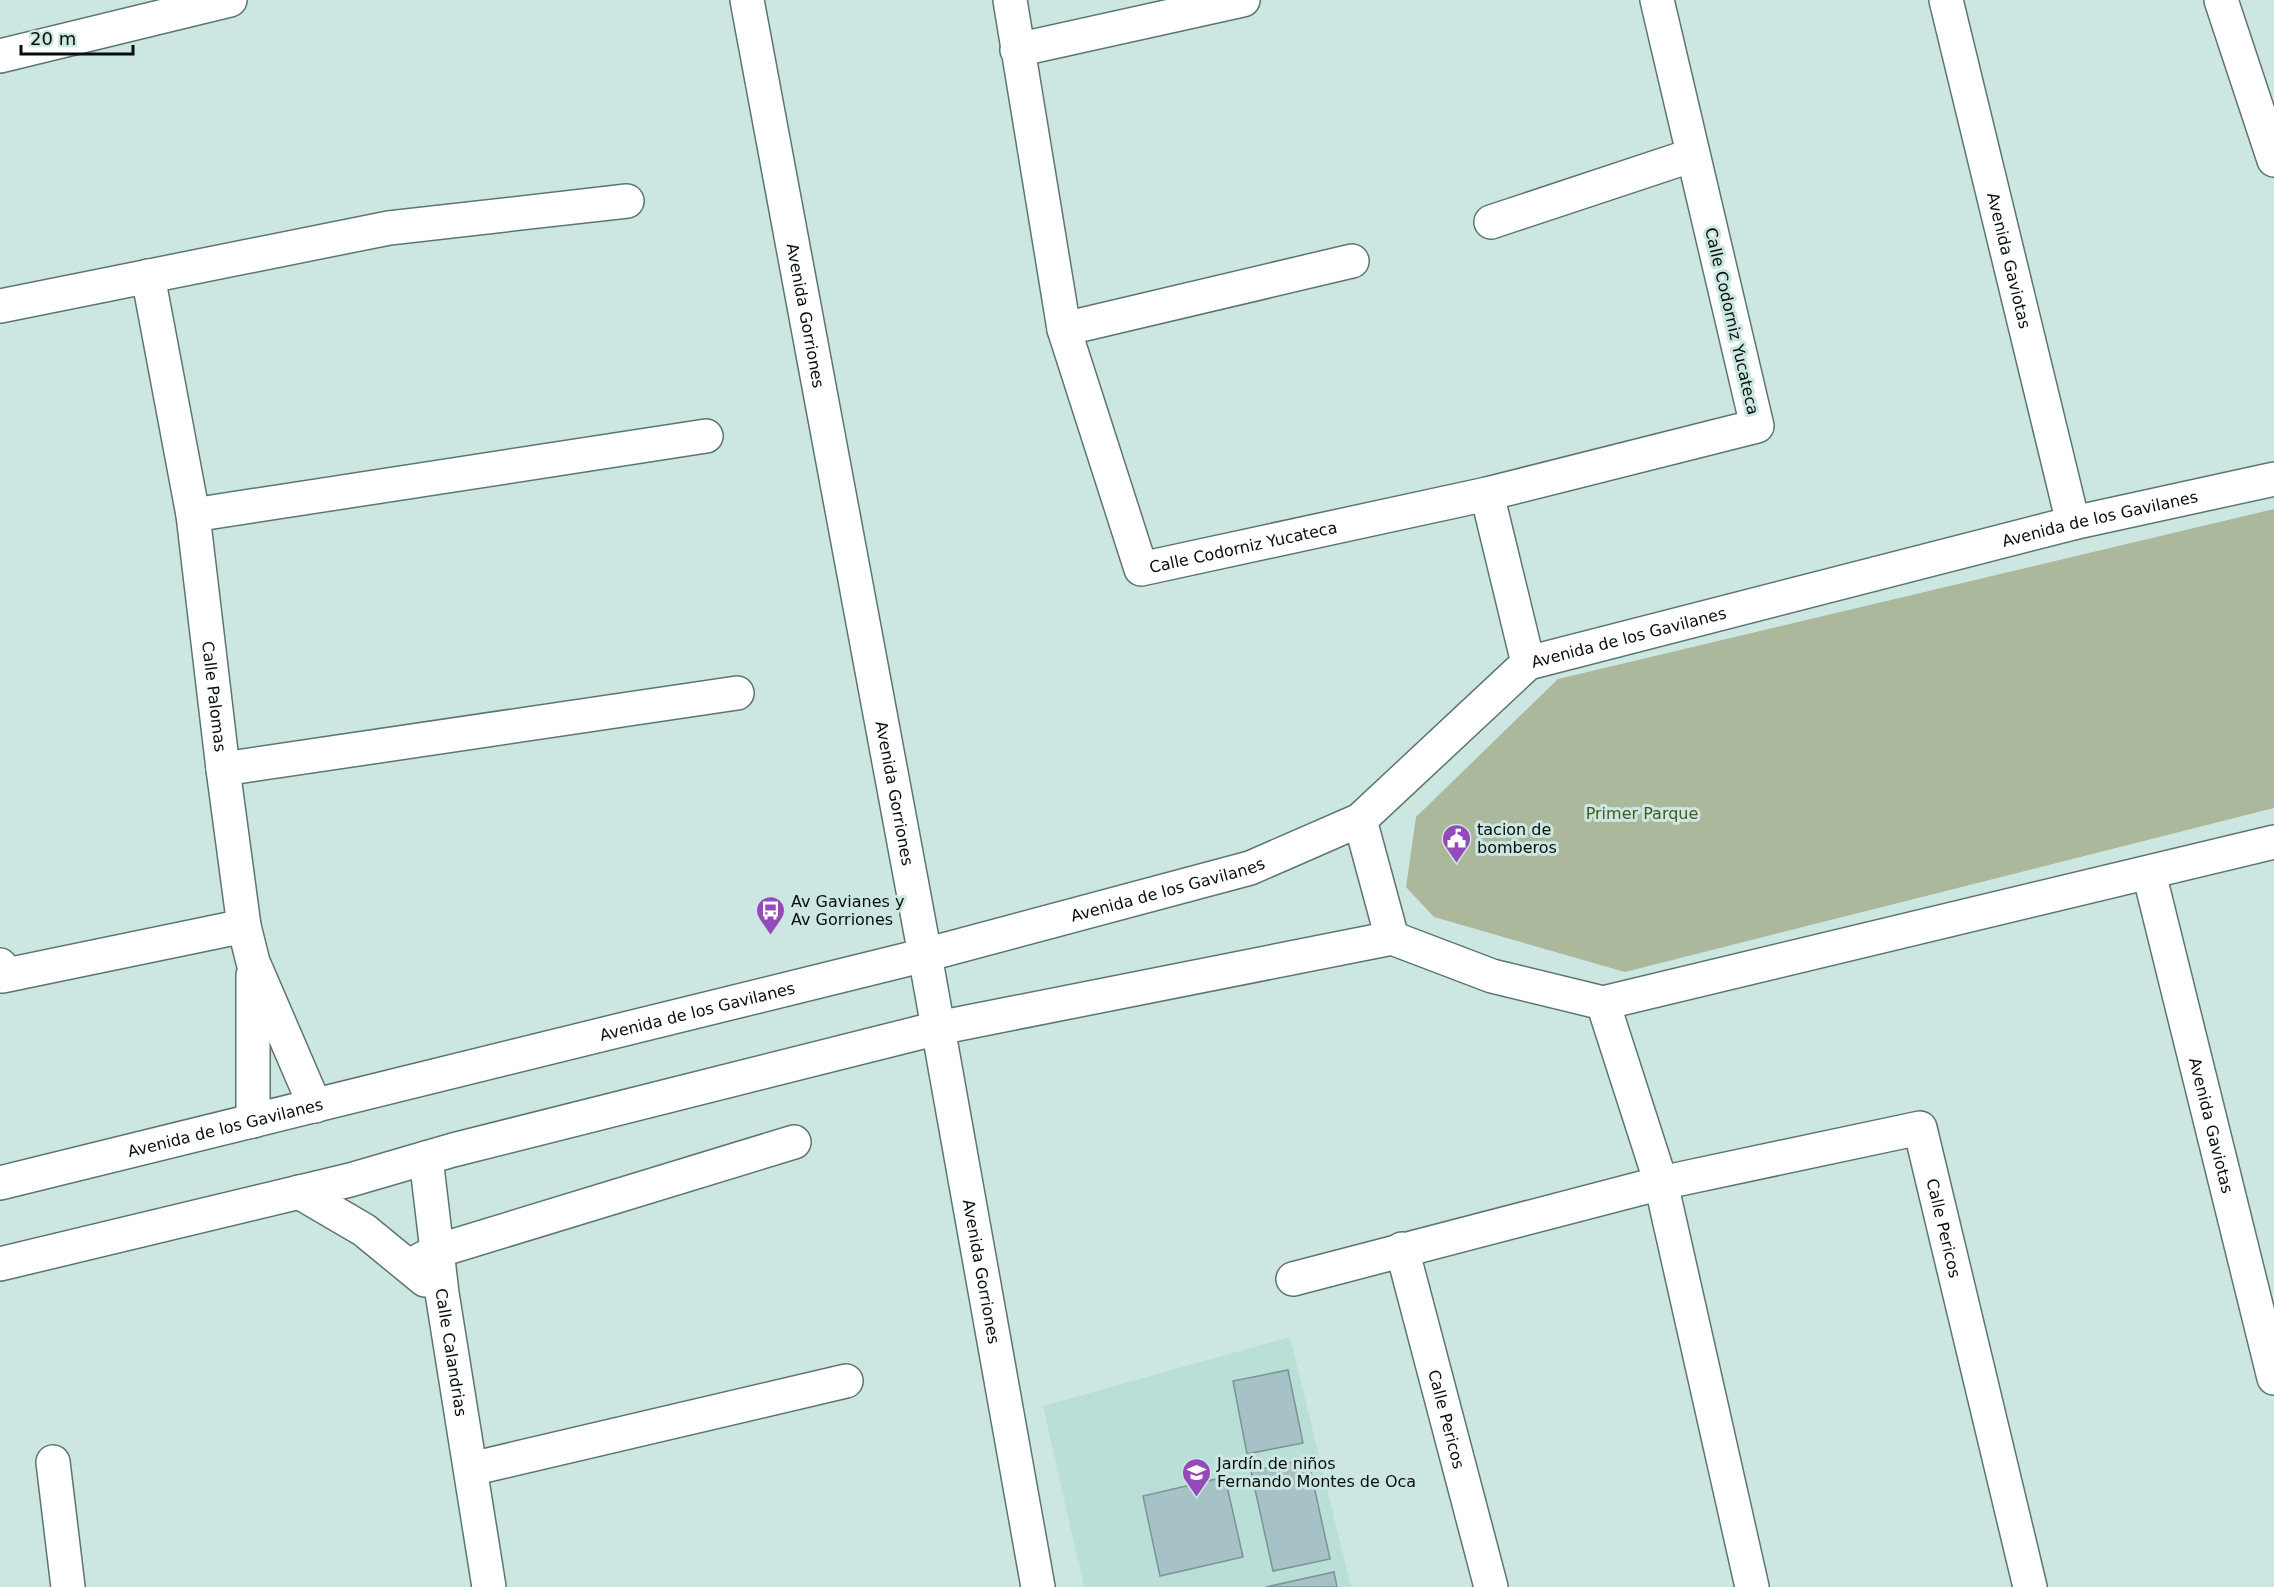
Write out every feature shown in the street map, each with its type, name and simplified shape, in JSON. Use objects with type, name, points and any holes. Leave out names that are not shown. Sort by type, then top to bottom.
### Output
[{"type":"street","points":[[0,56],[230,0]]},
{"type":"street","name":"Avenida Gorriones","points":[[747,0],[925,955],[1038,1587]]},
{"type":"street","name":"Calle Codorniz Yucateca","points":[[1010,0],[1064,329],[1141,569],[1487,494],[1757,426],[1657,0]]},
{"type":"street","points":[[1017,50],[1242,0]]},
{"type":"street","name":"Avenida Gaviotas","points":[[1946,0],[2073,523]]},
{"type":"street","points":[[2221,0],[2274,159]]},
{"type":"street","points":[[1491,222],[1693,155]]},
{"type":"street","points":[[0,306],[389,228],[627,201]]},
{"type":"street","points":[[1064,329],[1352,261]]},
{"type":"street","name":"Calle Palomas","points":[[148,276],[193,515],[244,926],[253,962],[315,1106]]},
{"type":"street","points":[[193,515],[706,436]]},
{"type":"street","name":"Avenida de los Gavilanes","points":[[0,1183],[925,955],[1250,868],[1360,820],[1528,663],[2073,523],[2274,479]]},
{"type":"street","points":[[1487,494],[1528,663]]},
{"type":"street","points":[[223,769],[737,693]]},
{"type":"street","points":[[1360,820],[1392,938]]},
{"type":"street","points":[[0,1264],[350,1180],[426,1158],[938,1028],[1392,938],[1492,976],[1603,1003],[2274,842]]},
{"type":"street","name":"Avenida Gaviotas","points":[[2149,873],[2274,1378]]},
{"type":"street","points":[[0,965],[2,976],[244,926]]},
{"type":"street","points":[[253,962],[253,1121]]},
{"type":"street","points":[[1603,1003],[1661,1183],[1752,1587]]},
{"type":"street","name":"Calle Pericos","points":[[1293,1279],[1661,1183],[1920,1128],[2030,1587]]},
{"type":"street","points":[[409,1266],[437,1251],[794,1142]]},
{"type":"street","points":[[426,1158],[442,1293]]},
{"type":"street","name":"Calle Calandrias","points":[[299,1192],[364,1230],[442,1293],[489,1587]]},
{"type":"street","name":"Calle Pericos","points":[[1402,1249],[1491,1587]]},
{"type":"street","points":[[471,1469],[846,1381]]},
{"type":"street","points":[[53,1462],[68,1587]]},
{"type":"shaded area","name":"Jardín de niños Fernando Montes de Oca","points":[[1290,1337],[1351,1587],[1084,1587],[1043,1406]]},
{"type":"green space","name":"Primer Parque","points":[[2274,509],[2274,808],[1625,972],[1434,917],[1406,887],[1416,817],[1558,679]]},
{"type":"building","points":[[1288,1370],[1303,1443],[1247,1454],[1233,1381]]},
{"type":"building","points":[[1308,1459],[1330,1559],[1273,1571],[1251,1471]]},
{"type":"building","points":[[1225,1477],[1243,1557],[1160,1576],[1143,1496]]},
{"type":"building","points":[[1334,1572],[1337,1587],[1266,1587]]},
{"type":"place","name":"tacion de bomberos","points":[[1456,864]]},
{"type":"place","name":"Av Gavianes y Av Gorriones","points":[[770,936]]},
{"type":"place","name":"Jardín de niños Fernando Montes de Oca","points":[[1196,1498]]}]
